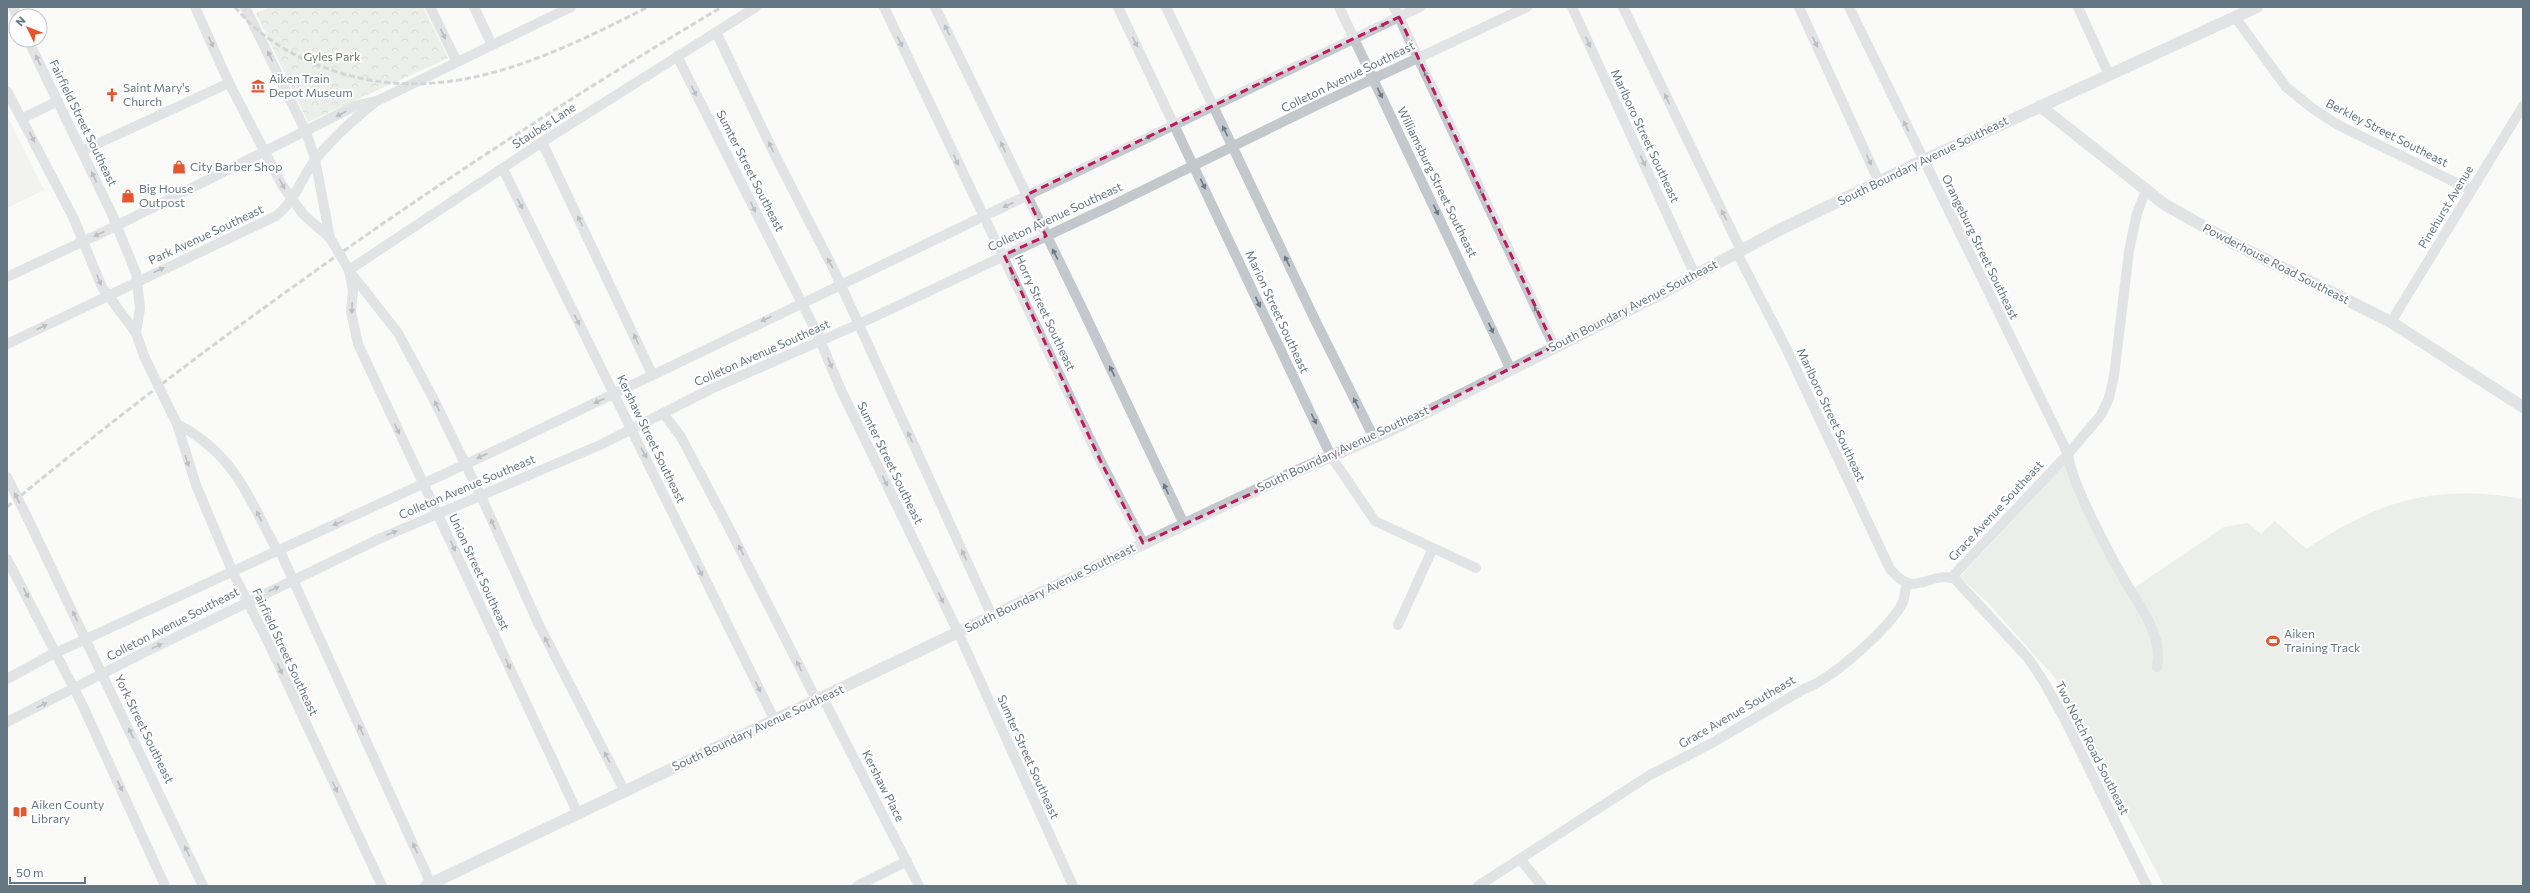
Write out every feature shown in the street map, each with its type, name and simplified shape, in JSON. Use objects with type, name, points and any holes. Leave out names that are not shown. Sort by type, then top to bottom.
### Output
[{"type":"street","name":"Union Street Southeast","points":[[194,7],[229,83],[291,200],[330,238],[349,270],[398,333],[481,496],[538,623],[625,792]]},
{"type":"street","points":[[430,7],[456,62]]},
{"type":"street","points":[[474,7],[492,44]]},
{"type":"street","name":"Park Avenue Southeast","points":[[7,344],[276,216],[285,210],[315,159],[343,129],[377,101],[571,7]]},
{"type":"street","name":"Staubes Lane","points":[[349,270],[542,142],[756,7]]},
{"type":"street","name":"Horry Street Southeast","points":[[884,7],[982,216],[1004,255],[1101,462],[1143,543]]},
{"type":"street","points":[[935,7],[1184,524]]},
{"type":"street","name":"Marion Street Southeast","points":[[1118,7],[1332,456],[1374,521],[1476,568]]},
{"type":"street","points":[[1166,7],[1374,438]]},
{"type":"street","name":"Williamsburg Street Southeast","points":[[1339,7],[1510,368]]},
{"type":"street","points":[[1394,7],[1554,346]]},
{"type":"street","name":"Colleton Avenue Southeast","points":[[7,679],[56,653],[233,573],[278,550],[422,482],[615,394],[652,374],[1420,7]]},
{"type":"street","name":"Colleton Avenue Southeast","points":[[7,722],[248,601],[381,538],[438,515],[632,429],[711,389],[858,324],[1046,236],[1527,7]]},
{"type":"street","name":"Marlboro Street Southeast","points":[[1572,7],[1695,275]]},
{"type":"street","name":"Marlboro Street Southeast","points":[[1623,7],[1890,569],[1907,583]]},
{"type":"street","points":[[1799,7],[1879,182]]},
{"type":"street","name":"Orangeburg Street Southeast","points":[[1849,7],[1922,161],[2068,454],[2069,468],[2098,528],[2153,629],[2160,654],[2158,667]]},
{"type":"street","points":[[2078,7],[2109,75]]},
{"type":"street","name":"South Boundary Avenue Southeast","points":[[428,885],[775,721],[1143,543],[1374,438],[1739,252],[1922,161],[2257,7]]},
{"type":"street","name":"Union Street Southeast","points":[[249,8],[306,132],[315,159],[330,238]]},
{"type":"street","name":"Berkley Street Southeast","points":[[2235,17],[2286,87],[2312,108],[2338,125],[2471,190]]},
{"type":"street","points":[[716,32],[775,155],[841,285],[992,616]]},
{"type":"street","name":"Fairfield Street Southeast","points":[[32,48],[82,151],[136,273],[140,308],[136,333]]},
{"type":"street","name":"Sumter Street Southeast","points":[[677,56],[802,302],[820,340],[840,390],[958,632],[1073,886]]},
{"type":"street","points":[[82,151],[229,83]]},
{"type":"street","name":"Fairfield Street Southeast","points":[[7,91],[23,118],[74,217],[102,287],[136,333],[144,356],[177,424],[196,485],[233,573],[248,601],[382,886]]},
{"type":"street","points":[[23,118],[58,101]]},
{"type":"street","name":"Park Avenue Southeast","points":[[7,277],[84,242],[306,132],[355,106],[377,101]]},
{"type":"street","name":"Powderhouse Road Southeast","points":[[2040,106],[2146,191],[2201,227],[2392,322],[2523,407]]},
{"type":"street","name":"Pinehurst Avenue","points":[[2392,322],[2523,106]]},
{"type":"street","points":[[542,142],[652,374]]},
{"type":"street","name":"Kershaw Street Southeast","points":[[503,169],[775,721]]},
{"type":"street","name":"Grace Avenue Southeast","points":[[1478,886],[1650,775],[1712,743],[1804,689],[1816,684],[1836,670],[1859,652],[1887,623],[1903,602],[1907,583],[1912,585],[1941,577],[1951,578],[2068,454],[2101,415],[2109,398],[2120,340],[2129,251],[2137,213],[2146,191]]},
{"type":"street","name":"Union Street Southeast","points":[[349,270],[354,290],[351,312],[358,344],[578,814]]},
{"type":"street","name":"Kershaw Street Southeast","points":[[663,413],[681,438],[820,699]]},
{"type":"street","points":[[177,424],[197,434],[231,467],[278,550],[294,580],[428,885]]},
{"type":"street","name":"York Street Southeast","points":[[7,477],[103,674],[203,886]]},
{"type":"street","points":[[1398,624],[1433,548]]},
{"type":"street","points":[[7,559],[74,689],[165,886]]},
{"type":"street","name":"Two Notch Road Southeast","points":[[1951,578],[1968,592],[2028,658],[2044,682],[2064,718],[2147,886]]},
{"type":"street","name":"Kershaw Place","points":[[820,699],[919,886]]},
{"type":"street","points":[[1520,859],[1542,886]]},
{"type":"street","points":[[858,886],[907,861]]},
{"type":"highlighted area","points":[[1399,17],[1554,346],[1387,432],[1143,543],[1101,462],[1004,255],[1046,236],[1026,195]]},
{"type":"shaded area","points":[[7,115],[44,190],[7,208]]},
{"type":"green space","name":"Gyles Park","points":[[270,7],[423,7],[448,58],[308,122],[256,13]]},
{"type":"green space","name":"Aiken Training Track","points":[[2065,464],[2131,590],[2224,527],[2248,523],[2261,534],[2275,521],[2306,549],[2359,518],[2409,500],[2435,495],[2462,494],[2491,495],[2523,499],[2523,886],[2164,886],[2055,678],[1989,604],[1960,577]]},
{"type":"railway","points":[[235,7],[262,34],[283,48],[306,60],[362,78],[405,84],[447,82],[488,74],[529,61],[569,45],[648,7]]},
{"type":"railway","points":[[7,507],[92,438],[178,372],[355,243],[445,181],[536,122],[629,63],[722,7]]},
{"type":"place","name":"Aiken Train Depot Museum","points":[[258,86]]},
{"type":"place","name":"Saint Mary's Church","points":[[112,95]]},
{"type":"place","name":"City Barber Shop","points":[[179,167]]},
{"type":"place","name":"Big House Outpost","points":[[128,196]]},
{"type":"place","name":"Aiken Training Track","points":[[2273,641]]},
{"type":"place","name":"Aiken County Library","points":[[20,812]]}]
